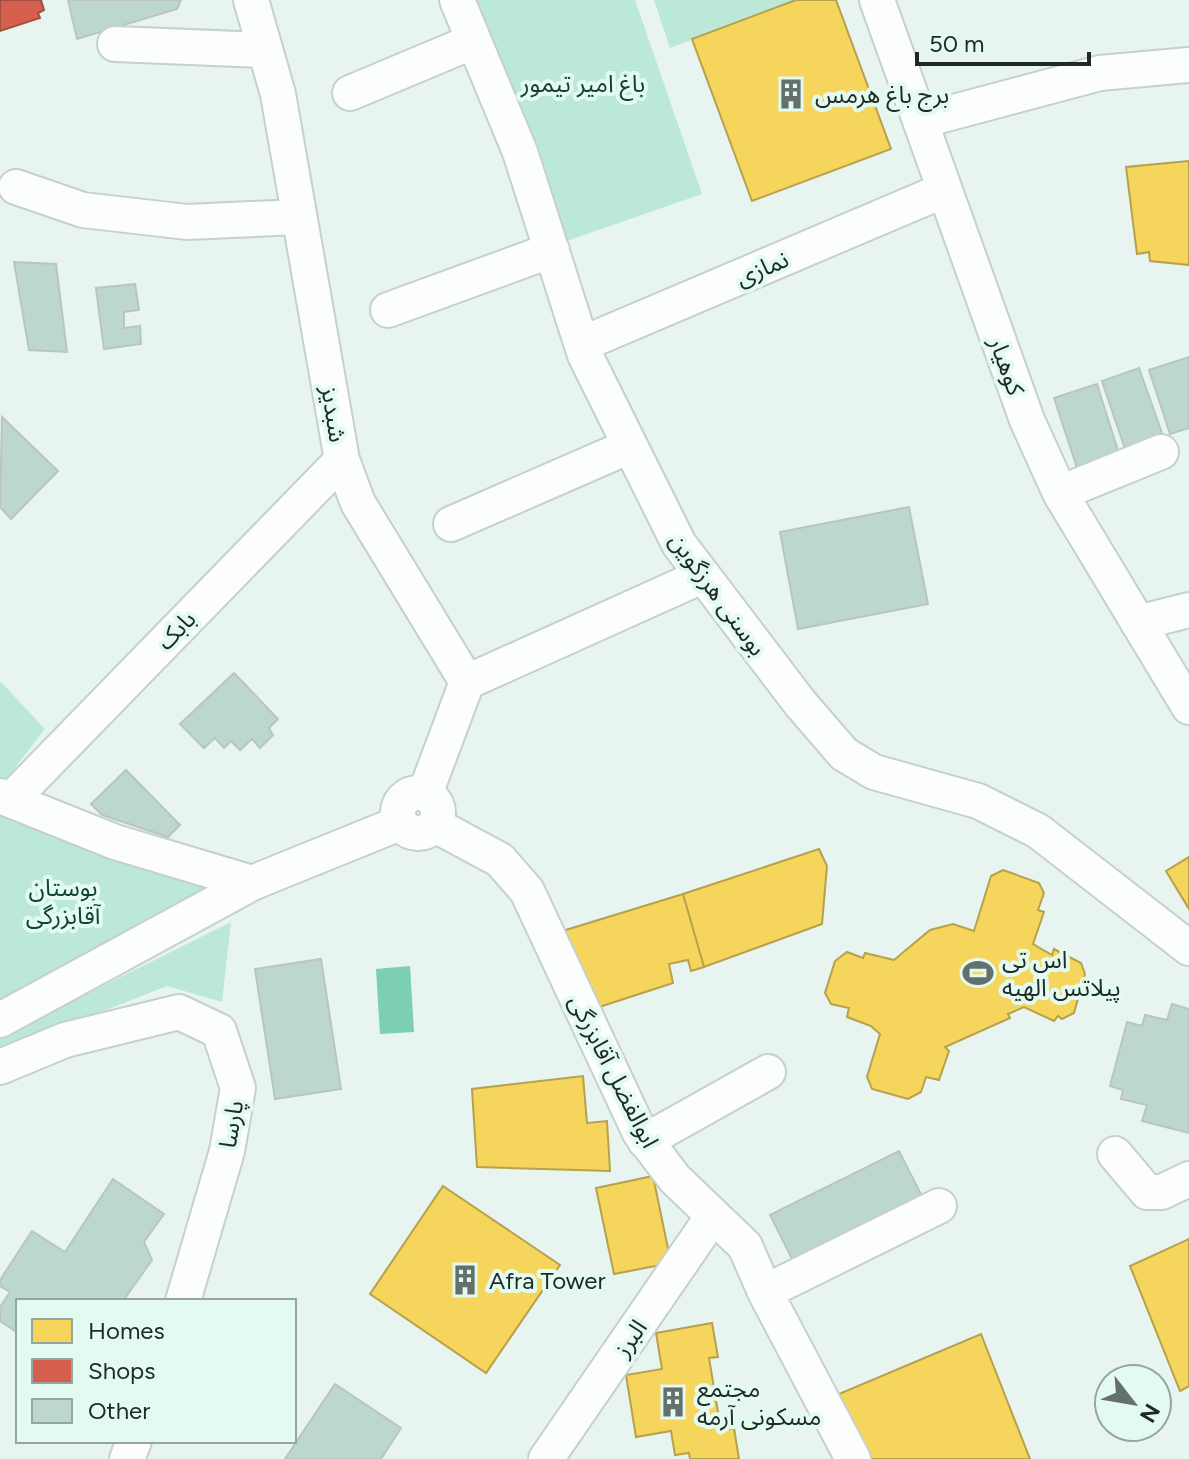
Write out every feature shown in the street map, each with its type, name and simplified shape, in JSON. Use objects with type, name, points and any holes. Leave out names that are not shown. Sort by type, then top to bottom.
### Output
[{"type":"street","name":"شبدیز","points":[[251,0],[278,94],[297,217],[342,460],[366,517],[467,682]]},
{"type":"street","name":"بوسنی هرزگوین","points":[[457,0],[520,152],[582,344],[679,544],[700,577],[844,754],[874,772],[978,801],[1038,831],[1189,948]]},
{"type":"street","name":"کوهیار","points":[[877,0],[942,191],[1027,420],[1060,493],[1189,707]]},
{"type":"street","points":[[350,93],[474,41]]},
{"type":"street","points":[[115,44],[265,50]]},
{"type":"street","points":[[920,121],[1100,73],[1189,65]]},
{"type":"street","points":[[16,187],[83,210],[187,222],[297,217]]},
{"type":"street","name":"نمازی","points":[[582,344],[942,191]]},
{"type":"street","points":[[388,310],[552,250]]},
{"type":"street","points":[[451,524],[630,446]]},
{"type":"street","points":[[1060,493],[1161,452]]},
{"type":"street","name":"بابک","points":[[5,798],[342,460]]},
{"type":"street","points":[[0,1020],[252,883],[400,823],[413,833],[421,834],[467,682],[700,577]]},
{"type":"street","points":[[1138,623],[1189,610]]},
{"type":"street","points":[[5,798],[115,842],[252,883]]},
{"type":"street","name":"ابوالفضل آقابزرگی","points":[[430,809],[500,860],[527,891],[645,1141],[675,1179],[745,1246],[765,1292],[853,1459]]},
{"type":"street","name":"پارسا","points":[[0,1067],[65,1040],[179,1012],[219,1031],[238,1088],[227,1151],[184,1299]]},
{"type":"street","points":[[645,1141],[768,1072]]},
{"type":"street","points":[[1115,1154],[1147,1192],[1162,1192],[1189,1179]]},
{"type":"street","points":[[765,1292],[939,1206]]},
{"type":"street","name":"البرز","points":[[546,1459],[713,1216]]},
{"type":"green space","name":"باغ امیر تیمور","points":[[465,0],[635,0],[702,194],[558,244]]},
{"type":"green space","points":[[654,0],[798,0],[670,48]]},
{"type":"green space","points":[[0,681],[45,729],[0,787]]},
{"type":"green space","name":"بوستان آقابزرگی","points":[[0,806],[224,884],[0,1009]]},
{"type":"green space","points":[[231,922],[222,1002],[167,986],[0,1052],[0,1037]]},
{"type":"shaded area","points":[[410,966],[414,1032],[380,1034],[376,969]]},
{"type":"building: Homes","name":"برج باغ هرمس","points":[[796,0],[836,0],[891,149],[752,201],[692,39]]},
{"type":"building: Homes","points":[[1189,161],[1189,265],[1150,261],[1149,252],[1137,254],[1126,167]]},
{"type":"building: Homes","points":[[819,849],[827,866],[822,924],[704,967],[683,894]]},
{"type":"building: Homes","points":[[1189,857],[1189,909],[1166,871]]},
{"type":"building: Homes","points":[[1003,870],[1039,883],[1044,893],[1038,910],[1044,912],[1033,944],[1052,955],[1054,949],[1081,963],[1085,974],[1074,1013],[1062,1019],[1058,1016],[1054,1021],[1024,1007],[1008,1014],[1010,1018],[945,1047],[949,1051],[939,1080],[926,1077],[921,1092],[908,1099],[872,1089],[867,1077],[880,1034],[871,1026],[847,1017],[849,1008],[831,1004],[825,993],[835,961],[847,952],[863,958],[865,953],[894,960],[930,930],[953,924],[974,931],[991,876]]},
{"type":"building: Homes","points":[[683,894],[704,967],[691,971],[688,960],[669,964],[673,983],[590,1010],[556,933]]},
{"type":"building: Homes","points":[[583,1076],[587,1123],[607,1121],[610,1171],[477,1167],[472,1089]]},
{"type":"building: Homes","points":[[653,1176],[671,1263],[614,1274],[596,1188]]},
{"type":"building: Homes","name":"Afra Tower","points":[[443,1186],[560,1265],[486,1373],[370,1294]]},
{"type":"building: Homes","points":[[1189,1239],[1189,1386],[1180,1391],[1173,1374],[1173,1363],[1169,1363],[1130,1266]]},
{"type":"building: Homes","name":"مجتمع مسکونی آرمه","points":[[712,1323],[718,1357],[709,1358],[721,1430],[734,1428],[739,1459],[690,1459],[689,1453],[675,1455],[671,1431],[636,1437],[626,1375],[662,1369],[656,1333]]},
{"type":"building: Homes","points":[[981,1334],[1030,1459],[870,1459],[839,1394]]},
{"type":"building: Shops","points":[[0,0],[41,0],[44,10],[38,13],[40,18],[0,31]]},
{"type":"building: Other","points":[[68,0],[181,0],[177,9],[77,39]]},
{"type":"building: Other","points":[[14,262],[56,264],[67,352],[29,350]]},
{"type":"building: Other","points":[[135,284],[139,310],[124,312],[124,328],[140,326],[141,344],[104,349],[96,288]]},
{"type":"building: Other","points":[[1189,357],[1189,428],[1170,434],[1149,370]]},
{"type":"building: Other","points":[[1139,368],[1163,436],[1125,449],[1102,381]]},
{"type":"building: Other","points":[[1097,384],[1120,457],[1078,471],[1054,398]]},
{"type":"building: Other","points":[[2,417],[58,471],[11,519],[0,507]]},
{"type":"building: Other","points":[[909,507],[928,604],[798,629],[780,532]]},
{"type":"building: Other","points":[[234,673],[278,719],[269,728],[273,735],[260,748],[252,739],[240,750],[231,741],[224,748],[215,738],[204,748],[180,724]]},
{"type":"building: Other","points":[[126,770],[180,825],[168,837],[102,815],[91,804]]},
{"type":"building: Other","points":[[321,959],[341,1089],[275,1099],[255,969]]},
{"type":"building: Other","points":[[1172,1004],[1189,1009],[1189,1133],[1142,1121],[1147,1105],[1121,1099],[1123,1090],[1110,1086],[1127,1022],[1142,1026],[1145,1015],[1167,1020]]},
{"type":"building: Other","points":[[899,1151],[927,1206],[798,1271],[770,1215]]},
{"type":"building: Other","points":[[113,1179],[164,1214],[144,1242],[152,1260],[124,1299],[16,1299],[16,1332],[0,1321],[0,1307],[10,1292],[0,1286],[0,1280],[32,1231],[65,1252]]},
{"type":"building: Other","points":[[335,1384],[401,1428],[381,1459],[285,1459]]},
{"type":"place","name":"برج باغ هرمس","points":[[791,94]]},
{"type":"place","name":"اس تی پیلاتس الهیه","points":[[978,973]]},
{"type":"place","name":"Afra Tower","points":[[465,1280]]},
{"type":"place","name":"مجتمع مسکونی آرمه","points":[[673,1402]]}]
